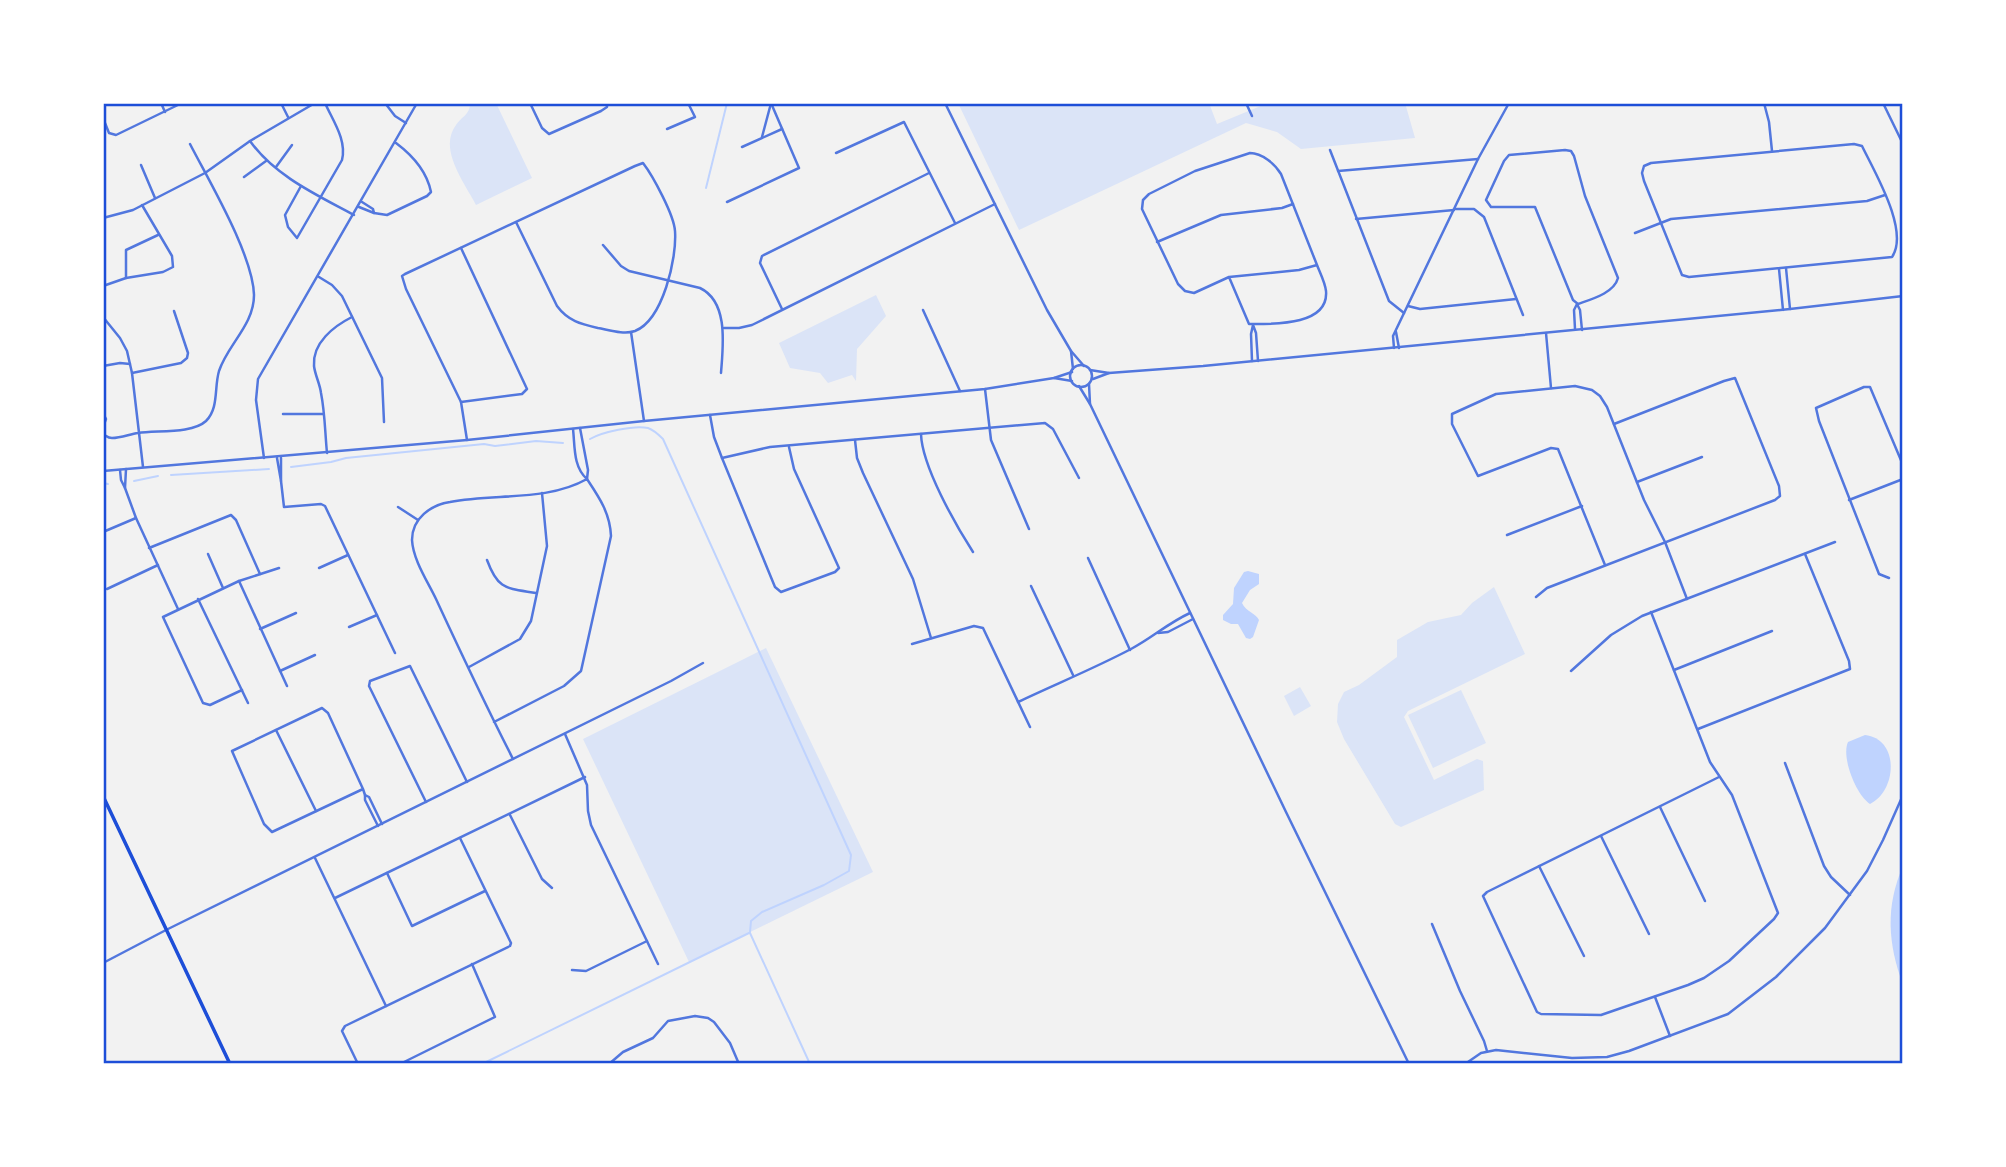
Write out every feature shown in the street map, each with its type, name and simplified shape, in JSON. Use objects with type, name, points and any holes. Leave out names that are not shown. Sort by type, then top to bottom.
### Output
[{"type":"main road","points":[[103,796],[229,1064]]},
{"type":"street","points":[[161,103],[165,112]]},
{"type":"street","points":[[103,118],[111,135],[119,134],[183,103]]},
{"type":"street","points":[[281,103],[288,117]]},
{"type":"street","points":[[103,218],[124,214],[205,173],[250,141],[315,103]]},
{"type":"street","points":[[301,186],[285,215],[288,228],[297,238],[342,160],[344,148],[325,103]]},
{"type":"street","points":[[385,103],[395,116],[406,123]]},
{"type":"street","points":[[264,458],[256,400],[258,379],[417,103]]},
{"type":"street","points":[[530,103],[542,128],[549,134],[607,105]]},
{"type":"street","points":[[667,130],[695,117],[688,103]]},
{"type":"street","points":[[945,103],[1047,310],[1071,351],[1090,370],[1109,373],[1258,361],[1903,296]]},
{"type":"street","points":[[1246,103],[1252,116]]},
{"type":"street","points":[[1396,348],[1393,335],[1478,159],[1509,103]]},
{"type":"street","points":[[1653,103],[1661,103]]},
{"type":"street","points":[[1764,103],[1772,151]]},
{"type":"street","points":[[1883,103],[1903,144]]},
{"type":"street","points":[[727,202],[799,168],[771,104]]},
{"type":"street","points":[[762,137],[771,104]]},
{"type":"street","points":[[836,153],[904,122],[955,223]]},
{"type":"street","points":[[742,147],[782,129]]},
{"type":"street","points":[[250,141],[266,161],[301,186],[354,215]]},
{"type":"street","points":[[359,207],[371,214],[387,215],[431,192],[415,160],[396,143]]},
{"type":"street","points":[[103,434],[111,438],[139,432],[191,428],[206,421],[214,408],[218,373],[244,329],[253,305],[253,284],[233,229],[190,144]]},
{"type":"street","points":[[276,167],[292,145]]},
{"type":"street","points":[[1860,145],[1885,195],[1895,223],[1894,256],[1684,277],[1678,270],[1644,181],[1643,167],[1651,163],[1772,151],[1860,145]]},
{"type":"street","points":[[1330,150],[1389,301],[1404,313]]},
{"type":"street","points":[[1575,331],[1574,310],[1577,304],[1610,290],[1618,278],[1585,197],[1574,156],[1568,150],[1509,155],[1487,197],[1488,204],[1494,207],[1535,207],[1573,300],[1577,304],[1580,310],[1582,330]]},
{"type":"street","points":[[1229,277],[1247,322],[1253,325],[1304,320],[1314,316],[1325,301],[1322,278],[1317,265],[1293,204],[1279,170],[1254,153],[1192,172],[1149,194],[1143,200],[1142,209],[1178,284],[1185,291],[1196,293],[1229,277],[1317,265]]},
{"type":"street","points":[[1338,171],[1478,159]]},
{"type":"street","points":[[244,177],[266,161]]},
{"type":"street","points":[[467,440],[461,402],[402,276],[461,247],[643,163],[669,212],[675,230],[668,281],[655,314],[631,332],[577,323],[565,316],[557,306],[516,222]]},
{"type":"street","points":[[141,165],[155,198]]},
{"type":"street","points":[[782,310],[760,263],[762,256],[929,173]]},
{"type":"street","points":[[1635,233],[1671,219],[1872,200],[1885,195]]},
{"type":"street","points":[[362,202],[373,209],[374,213]]},
{"type":"street","points":[[724,328],[746,327],[995,204]]},
{"type":"street","points":[[1157,242],[1221,215],[1282,208],[1293,204]]},
{"type":"street","points":[[103,286],[126,278],[163,272],[173,267],[172,256],[142,205]]},
{"type":"street","points":[[1356,219],[1474,209],[1482,214],[1523,315]]},
{"type":"street","points":[[126,278],[126,250],[158,235]]},
{"type":"street","points":[[603,245],[624,268],[700,288],[710,294],[724,328],[721,373]]},
{"type":"street","points":[[461,247],[526,387],[526,392],[522,394],[461,402]]},
{"type":"street","points":[[1786,268],[1790,309]]},
{"type":"street","points":[[1779,269],[1783,310]]},
{"type":"street","points":[[319,277],[337,289],[382,378],[384,422]]},
{"type":"street","points":[[1408,306],[1420,309],[1516,299]]},
{"type":"street","points":[[923,310],[960,391]]},
{"type":"street","points":[[132,373],[186,360],[188,353],[174,311]]},
{"type":"street","points":[[103,317],[120,338],[130,364],[144,467]]},
{"type":"street","points":[[327,453],[321,392],[315,370],[316,355],[319,346],[334,328],[352,317]]},
{"type":"street","points":[[1253,325],[1258,361]]},
{"type":"street","points":[[1252,361],[1253,325]]},
{"type":"street","points":[[631,332],[644,421]]},
{"type":"street","points":[[1546,333],[1551,388]]},
{"type":"street","points":[[1071,351],[1072,381]]},
{"type":"street","points":[[103,366],[130,364]]},
{"type":"street","points":[[103,471],[279,458],[985,389],[1054,378],[1078,366],[1084,366]]},
{"type":"street","points":[[1090,370],[1090,404]]},
{"type":"street","points":[[1079,386],[1109,373]]},
{"type":"street","points":[[1054,378],[1072,381],[1079,386],[1090,404],[1409,1064]]},
{"type":"street","points":[[1536,597],[1547,588],[1775,500],[1780,495],[1740,384],[1735,378],[1614,424]]},
{"type":"street","points":[[1605,565],[1560,451],[1556,448],[1478,476],[1451,417],[1496,394],[1576,386],[1592,390],[1604,400],[1687,599]]},
{"type":"street","points":[[1889,578],[1879,574],[1816,408],[1864,387],[1870,387],[1903,465]]},
{"type":"street","points":[[985,389],[988,427],[997,457],[1030,528]]},
{"type":"street","points":[[103,413],[106,419],[103,427]]},
{"type":"street","points":[[284,414],[323,414]]},
{"type":"street","points":[[710,415],[722,458],[778,590],[786,591],[838,569],[838,562],[794,469],[789,447]]},
{"type":"street","points":[[722,458],[753,450],[988,427],[1049,424],[1079,478]]},
{"type":"street","points":[[580,428],[588,470],[587,479]]},
{"type":"street","points":[[494,722],[564,686],[580,671],[611,536],[608,518],[597,494],[580,473],[573,429]]},
{"type":"street","points":[[921,434],[921,444],[930,468],[973,552]]},
{"type":"street","points":[[855,440],[863,473],[913,579],[931,638]]},
{"type":"street","points":[[574,443],[582,442]]},
{"type":"street","points":[[1637,482],[1702,457]]},
{"type":"street","points":[[279,458],[284,507],[323,505],[395,653]]},
{"type":"street","points":[[279,458],[277,471],[281,481]]},
{"type":"street","points":[[125,488],[126,469]]},
{"type":"street","points":[[120,470],[121,481],[136,518],[178,609]]},
{"type":"street","points":[[513,759],[415,552],[413,534],[418,520],[431,508],[452,502],[542,493],[572,486],[587,479]]},
{"type":"street","points":[[1849,500],[1903,479]]},
{"type":"street","points":[[469,667],[520,639],[531,621],[547,538],[542,493]]},
{"type":"street","points":[[1507,536],[1582,506]]},
{"type":"street","points":[[398,507],[418,520]]},
{"type":"street","points":[[149,548],[231,515],[236,520],[261,574]]},
{"type":"street","points":[[103,532],[136,518]]},
{"type":"street","points":[[1571,671],[1619,629],[1651,612],[1835,542]]},
{"type":"street","points":[[208,554],[223,588]]},
{"type":"street","points":[[1697,729],[1850,669],[1805,554]]},
{"type":"street","points":[[319,568],[349,555]]},
{"type":"street","points":[[1087,558],[1130,650]]},
{"type":"street","points":[[487,560],[494,578],[501,584],[536,593]]},
{"type":"street","points":[[107,589],[158,565]]},
{"type":"street","points":[[242,690],[210,705],[203,703],[163,617],[239,581],[279,568]]},
{"type":"street","points":[[239,581],[286,686]]},
{"type":"street","points":[[1031,586],[1073,675]]},
{"type":"street","points":[[198,600],[248,704]]},
{"type":"street","points":[[1018,702],[1130,650],[1190,612]]},
{"type":"street","points":[[1651,612],[1710,762],[1732,795],[1778,913],[1719,968],[1692,983],[1601,1015],[1537,1012],[1483,896],[1719,777]]},
{"type":"street","points":[[260,629],[296,613]]},
{"type":"street","points":[[349,627],[377,615]]},
{"type":"street","points":[[1158,633],[1168,632],[1193,619]]},
{"type":"street","points":[[912,643],[974,626],[983,628],[1030,727]]},
{"type":"street","points":[[1674,670],[1772,631]]},
{"type":"street","points":[[279,671],[315,654]]},
{"type":"street","points":[[103,963],[694,670],[703,663]]},
{"type":"street","points":[[426,802],[369,686],[370,681],[410,666],[467,782]]},
{"type":"street","points":[[363,789],[272,832],[264,824],[232,751],[322,708],[328,713],[380,825]]},
{"type":"street","points":[[276,730],[316,812]]},
{"type":"street","points":[[565,734],[585,777],[591,825],[658,964]]},
{"type":"street","points":[[1784,763],[1824,866],[1831,877],[1850,895]]},
{"type":"street","points":[[335,898],[585,777]]},
{"type":"street","points":[[1465,1064],[1487,1051],[1599,1058],[1629,1051],[1728,1014],[1761,990],[1816,937],[1850,895],[1873,859],[1903,795]]},
{"type":"street","points":[[1660,807],[1705,901]]},
{"type":"street","points":[[510,814],[542,879],[552,888]]},
{"type":"street","points":[[1601,836],[1649,934]]},
{"type":"street","points":[[358,1064],[342,1029],[510,946],[511,943],[460,838]]},
{"type":"street","points":[[315,858],[386,1006]]},
{"type":"street","points":[[1539,866],[1584,956]]},
{"type":"street","points":[[387,873],[412,926],[485,891]]},
{"type":"street","points":[[1432,924],[1460,991],[1485,1041],[1487,1051]]},
{"type":"street","points":[[572,970],[586,971],[647,941]]},
{"type":"street","points":[[400,1064],[495,1017],[472,964]]},
{"type":"street","points":[[1655,997],[1670,1036]]},
{"type":"street","points":[[609,1064],[623,1052],[653,1038],[668,1021],[695,1016],[714,1022],[730,1043],[739,1064]]},
{"type":"shaded area","points":[[470,103],[496,103],[532,178],[476,205],[455,165],[450,144],[451,134],[467,113]]},
{"type":"shaded area","points":[[958,103],[1209,103],[1217,124],[1268,103],[1405,103],[1415,138],[1301,149],[1277,132],[1246,123],[1019,230]]},
{"type":"shaded area","points":[[876,295],[886,316],[857,349],[856,381],[852,375],[828,383],[820,373],[790,368],[779,343]]},
{"type":"shaded area","points":[[1494,587],[1525,654],[1408,711],[1404,717],[1434,780],[1477,759],[1483,761],[1484,790],[1401,827],[1395,824],[1344,739],[1337,722],[1338,704],[1344,692],[1359,685],[1397,657],[1397,640],[1428,622],[1461,615]]},
{"type":"shaded area","points":[[766,648],[873,872],[689,962],[583,739]]},
{"type":"shaded area","points":[[1300,687],[1311,706],[1294,716],[1284,696]]},
{"type":"shaded area","points":[[1461,690],[1486,743],[1433,768],[1408,715]]},
{"type":"water","points":[[1244,572],[1259,574],[1259,584],[1250,590],[1242,603],[1259,620],[1250,639],[1246,638],[1238,624],[1223,620],[1223,615],[1233,604],[1234,588]]},
{"type":"water","points":[[1865,735],[1884,746],[1891,766],[1886,788],[1870,804],[1855,784],[1848,766],[1846,749],[1848,742]]},
{"type":"water","points":[[1903,866],[1903,985],[1894,955],[1891,911]]},
{"type":"waterway","points":[[706,188],[727,103]]},
{"type":"waterway","points":[[590,439],[635,427],[648,428],[663,439],[851,855],[849,871],[762,912],[751,921],[750,932]]},
{"type":"waterway","points":[[291,467],[346,458],[484,444],[495,446],[536,441],[563,443]]},
{"type":"waterway","points":[[171,475],[269,469]]},
{"type":"waterway","points":[[134,481],[158,476]]},
{"type":"waterway","points":[[103,483],[108,484]]},
{"type":"waterway","points":[[482,1064],[749,933]]},
{"type":"waterway","points":[[750,933],[810,1064]]}]
